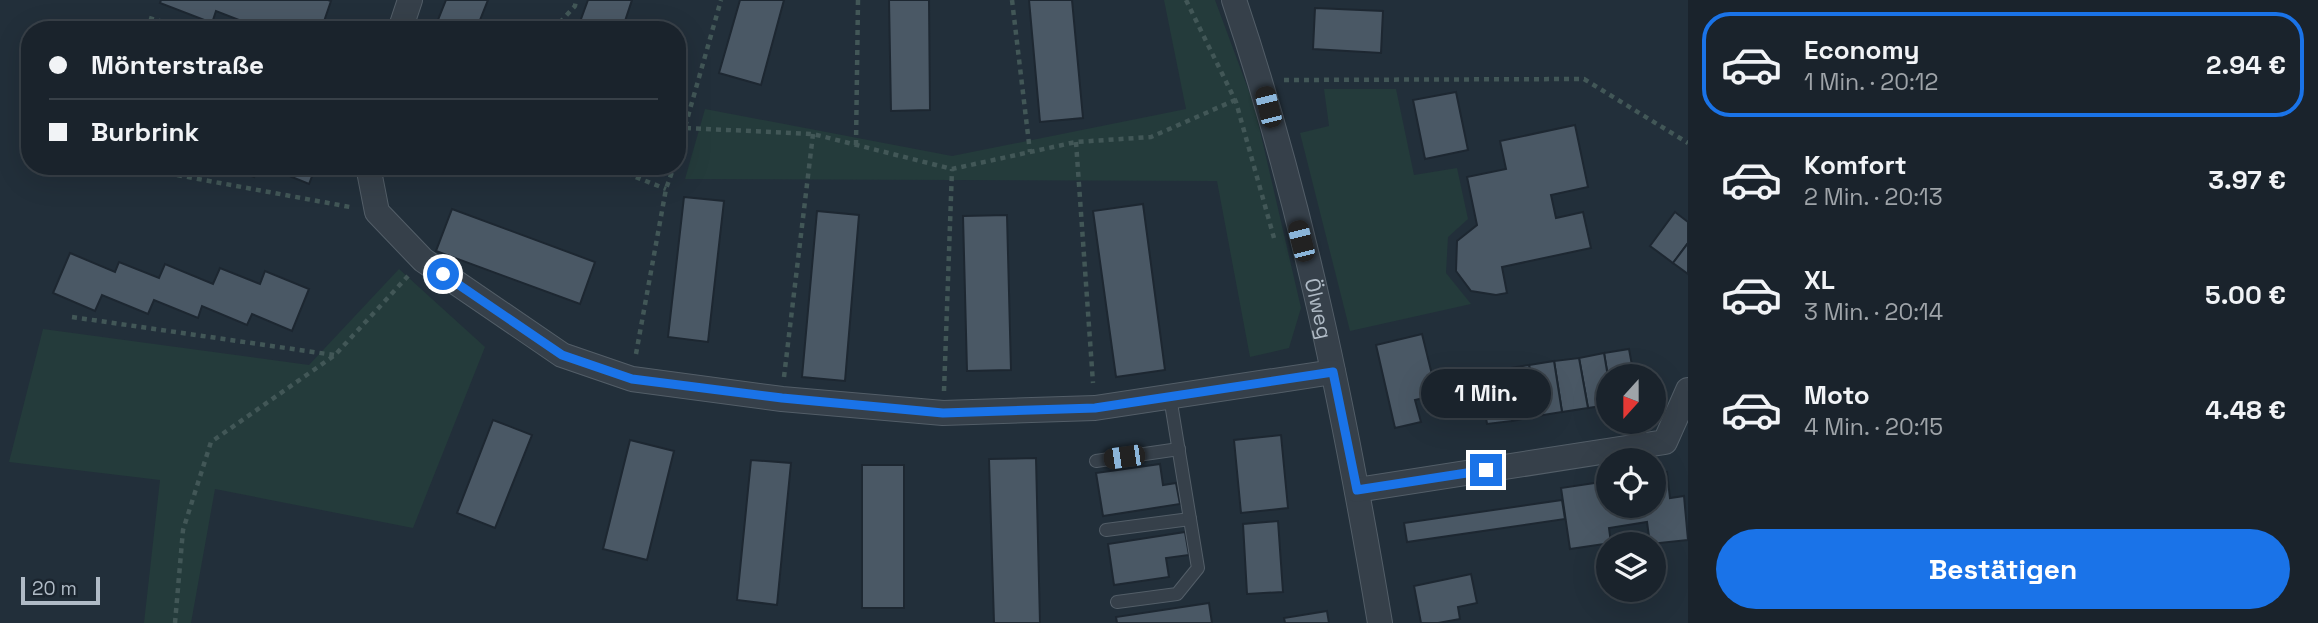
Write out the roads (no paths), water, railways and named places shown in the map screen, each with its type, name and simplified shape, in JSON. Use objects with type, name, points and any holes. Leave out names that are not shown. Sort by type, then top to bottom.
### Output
[{"type":"street","points":[[403,21],[410,0]]},
{"type":"street","name":"Ölweg","points":[[1234,0],[1261,80],[1322,321],[1357,490],[1380,623]]},
{"type":"street","points":[[371,175],[377,212],[423,260],[562,355],[632,379],[782,398],[943,413],[1095,408],[1333,372]]},
{"type":"street","points":[[1357,490],[1665,442],[1688,390]]},
{"type":"lane","points":[[1117,602],[1177,594],[1198,568],[1170,397]]},
{"type":"lane","points":[[1096,461],[1179,449]]},
{"type":"lane","points":[[1106,530],[1190,519]]}]
